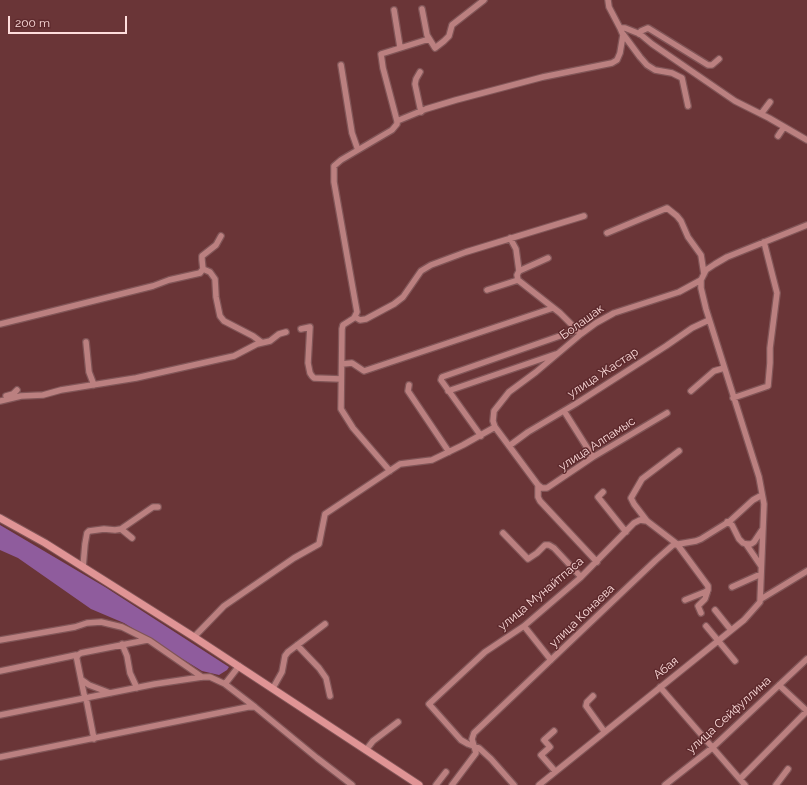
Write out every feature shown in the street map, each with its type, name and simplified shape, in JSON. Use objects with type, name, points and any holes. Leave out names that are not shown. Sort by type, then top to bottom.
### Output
[{"type":"main road","points":[[0,518],[45,542],[273,688],[419,785]]},
{"type":"street","points":[[422,10],[429,39],[434,48],[449,36],[452,25],[484,0]]},
{"type":"street","points":[[608,0],[623,34],[647,65],[655,70],[672,73],[682,78],[688,106]]},
{"type":"street","points":[[394,10],[400,48]]},
{"type":"street","points":[[620,28],[625,28],[639,34],[735,100],[807,140]]},
{"type":"street","points":[[639,34],[641,31],[648,28],[708,65],[712,65],[719,59]]},
{"type":"street","points":[[390,471],[353,428],[341,409],[342,329],[343,325],[355,317],[357,312],[334,175],[334,166],[392,130],[397,122],[426,109],[528,81],[612,63],[617,60],[620,53],[623,34]]},
{"type":"street","points":[[397,122],[380,57],[381,54],[429,39]]},
{"type":"street","points":[[341,64],[352,133],[358,150]]},
{"type":"street","points":[[420,72],[415,84],[420,112]]},
{"type":"street","points":[[761,114],[770,102]]},
{"type":"street","points":[[778,136],[784,127]]},
{"type":"street","points":[[606,233],[667,208],[681,221],[688,237],[700,255],[704,274]]},
{"type":"street","points":[[355,317],[360,320],[366,319],[394,304],[403,297],[421,271],[432,265],[466,252],[584,216]]},
{"type":"street","points":[[761,599],[764,504],[759,477],[750,444],[733,398],[709,320],[703,298],[701,280],[706,270],[715,264],[807,225]]},
{"type":"street","points":[[0,324],[200,273],[203,268],[202,256],[216,245],[221,236]]},
{"type":"street","points":[[481,436],[441,380],[442,377],[579,332],[560,313],[518,280],[516,249],[510,238]]},
{"type":"street","points":[[733,398],[768,386],[770,348],[777,293],[764,242]]},
{"type":"street","points":[[518,271],[548,258]]},
{"type":"street","points":[[203,268],[210,272],[215,279],[216,297],[220,316],[224,320],[261,342]]},
{"type":"street","points":[[488,290],[518,280]]},
{"type":"street","name":"Болашак","points":[[495,427],[493,421],[494,410],[509,392],[559,353],[579,332],[614,313],[678,292],[701,280]]},
{"type":"street","points":[[342,364],[352,363],[364,371],[553,308]]},
{"type":"street","name":"улица Жастар","points":[[509,446],[528,432],[564,411],[692,328],[709,320]]},
{"type":"street","points":[[301,329],[310,327],[308,363],[312,376],[314,378],[341,379]]},
{"type":"street","points":[[0,401],[21,396],[43,395],[61,390],[178,370],[234,356],[261,342],[270,341],[279,334],[286,332]]},
{"type":"street","points":[[86,342],[89,372],[94,385]]},
{"type":"street","points":[[448,390],[559,353]]},
{"type":"street","points":[[691,391],[714,371],[724,368]]},
{"type":"street","points":[[409,384],[408,391],[449,452]]},
{"type":"street","points":[[0,397],[13,394],[17,390]]},
{"type":"street","points":[[564,411],[593,458]]},
{"type":"street","name":"улица Алпамыс","points":[[538,485],[542,488],[547,488],[667,413]]},
{"type":"street","points":[[194,637],[224,606],[294,558],[319,544],[325,514],[400,464],[432,460],[481,436],[495,427],[538,485],[538,497],[540,501],[597,562]]},
{"type":"street","points":[[679,451],[642,479],[631,496],[632,501],[647,521],[677,544],[705,581],[708,590],[705,599],[698,606],[701,613]]},
{"type":"street","points":[[603,492],[598,497],[626,532]]},
{"type":"street","name":"улица Конаева","points":[[452,785],[476,753],[472,739],[474,733],[656,560],[673,545],[696,541],[727,522],[753,500],[762,495]]},
{"type":"street","points":[[83,567],[87,533],[89,531],[95,529],[121,529],[153,507],[158,507]]},
{"type":"street","name":"улица Мунайтпаса","points":[[474,747],[461,740],[430,704],[485,652],[524,626],[581,577],[638,520],[642,519],[647,521]]},
{"type":"street","points":[[727,522],[732,525],[739,539],[746,544],[762,566]]},
{"type":"street","points":[[746,544],[751,544],[754,542],[763,528]]},
{"type":"street","points":[[121,529],[132,538]]},
{"type":"street","points":[[502,532],[528,558],[537,553],[545,545],[549,545],[554,548],[581,577]]},
{"type":"street","name":"Абая","points":[[538,785],[731,630],[753,611],[761,599],[807,571]]},
{"type":"street","points":[[732,587],[762,574]]},
{"type":"street","points":[[685,600],[708,590]]},
{"type":"street","points":[[715,610],[731,630]]},
{"type":"street","points":[[2,638],[87,623],[102,622],[122,627],[148,640],[202,677]]},
{"type":"street","points":[[273,688],[282,672],[285,656],[288,652],[325,624]]},
{"type":"street","points":[[524,626],[551,660]]},
{"type":"street","points":[[706,626],[735,660]]},
{"type":"street","points":[[0,670],[77,656],[122,644],[148,640]]},
{"type":"street","points":[[122,644],[130,673],[137,688]]},
{"type":"street","points":[[297,645],[319,668],[326,678],[330,696]]},
{"type":"street","points":[[77,656],[94,739]]},
{"type":"street","points":[[63,658],[72,658],[79,664]]},
{"type":"street","name":"улица Сейфуллина","points":[[665,785],[712,748],[807,660]]},
{"type":"street","points":[[225,684],[239,666]]},
{"type":"street","points":[[0,716],[137,688],[210,677],[225,684],[352,785]]},
{"type":"street","points":[[82,680],[89,685],[110,694]]},
{"type":"street","points":[[740,779],[807,711],[779,685]]},
{"type":"street","points":[[660,687],[745,785]]},
{"type":"street","points":[[593,696],[587,702],[586,706],[604,731]]},
{"type":"street","points":[[0,757],[248,707],[255,707]]},
{"type":"street","points":[[366,750],[373,741],[398,722]]},
{"type":"street","points":[[554,731],[544,740],[550,747],[541,754],[555,771]]},
{"type":"street","points":[[474,747],[480,748],[514,785]]},
{"type":"street","points":[[776,785],[788,769]]},
{"type":"street","points":[[436,785],[446,772]]},
{"type":"shaded area","points":[[0,525],[105,587],[229,667],[219,675],[202,671],[124,623],[91,609],[18,558],[0,550]]}]
